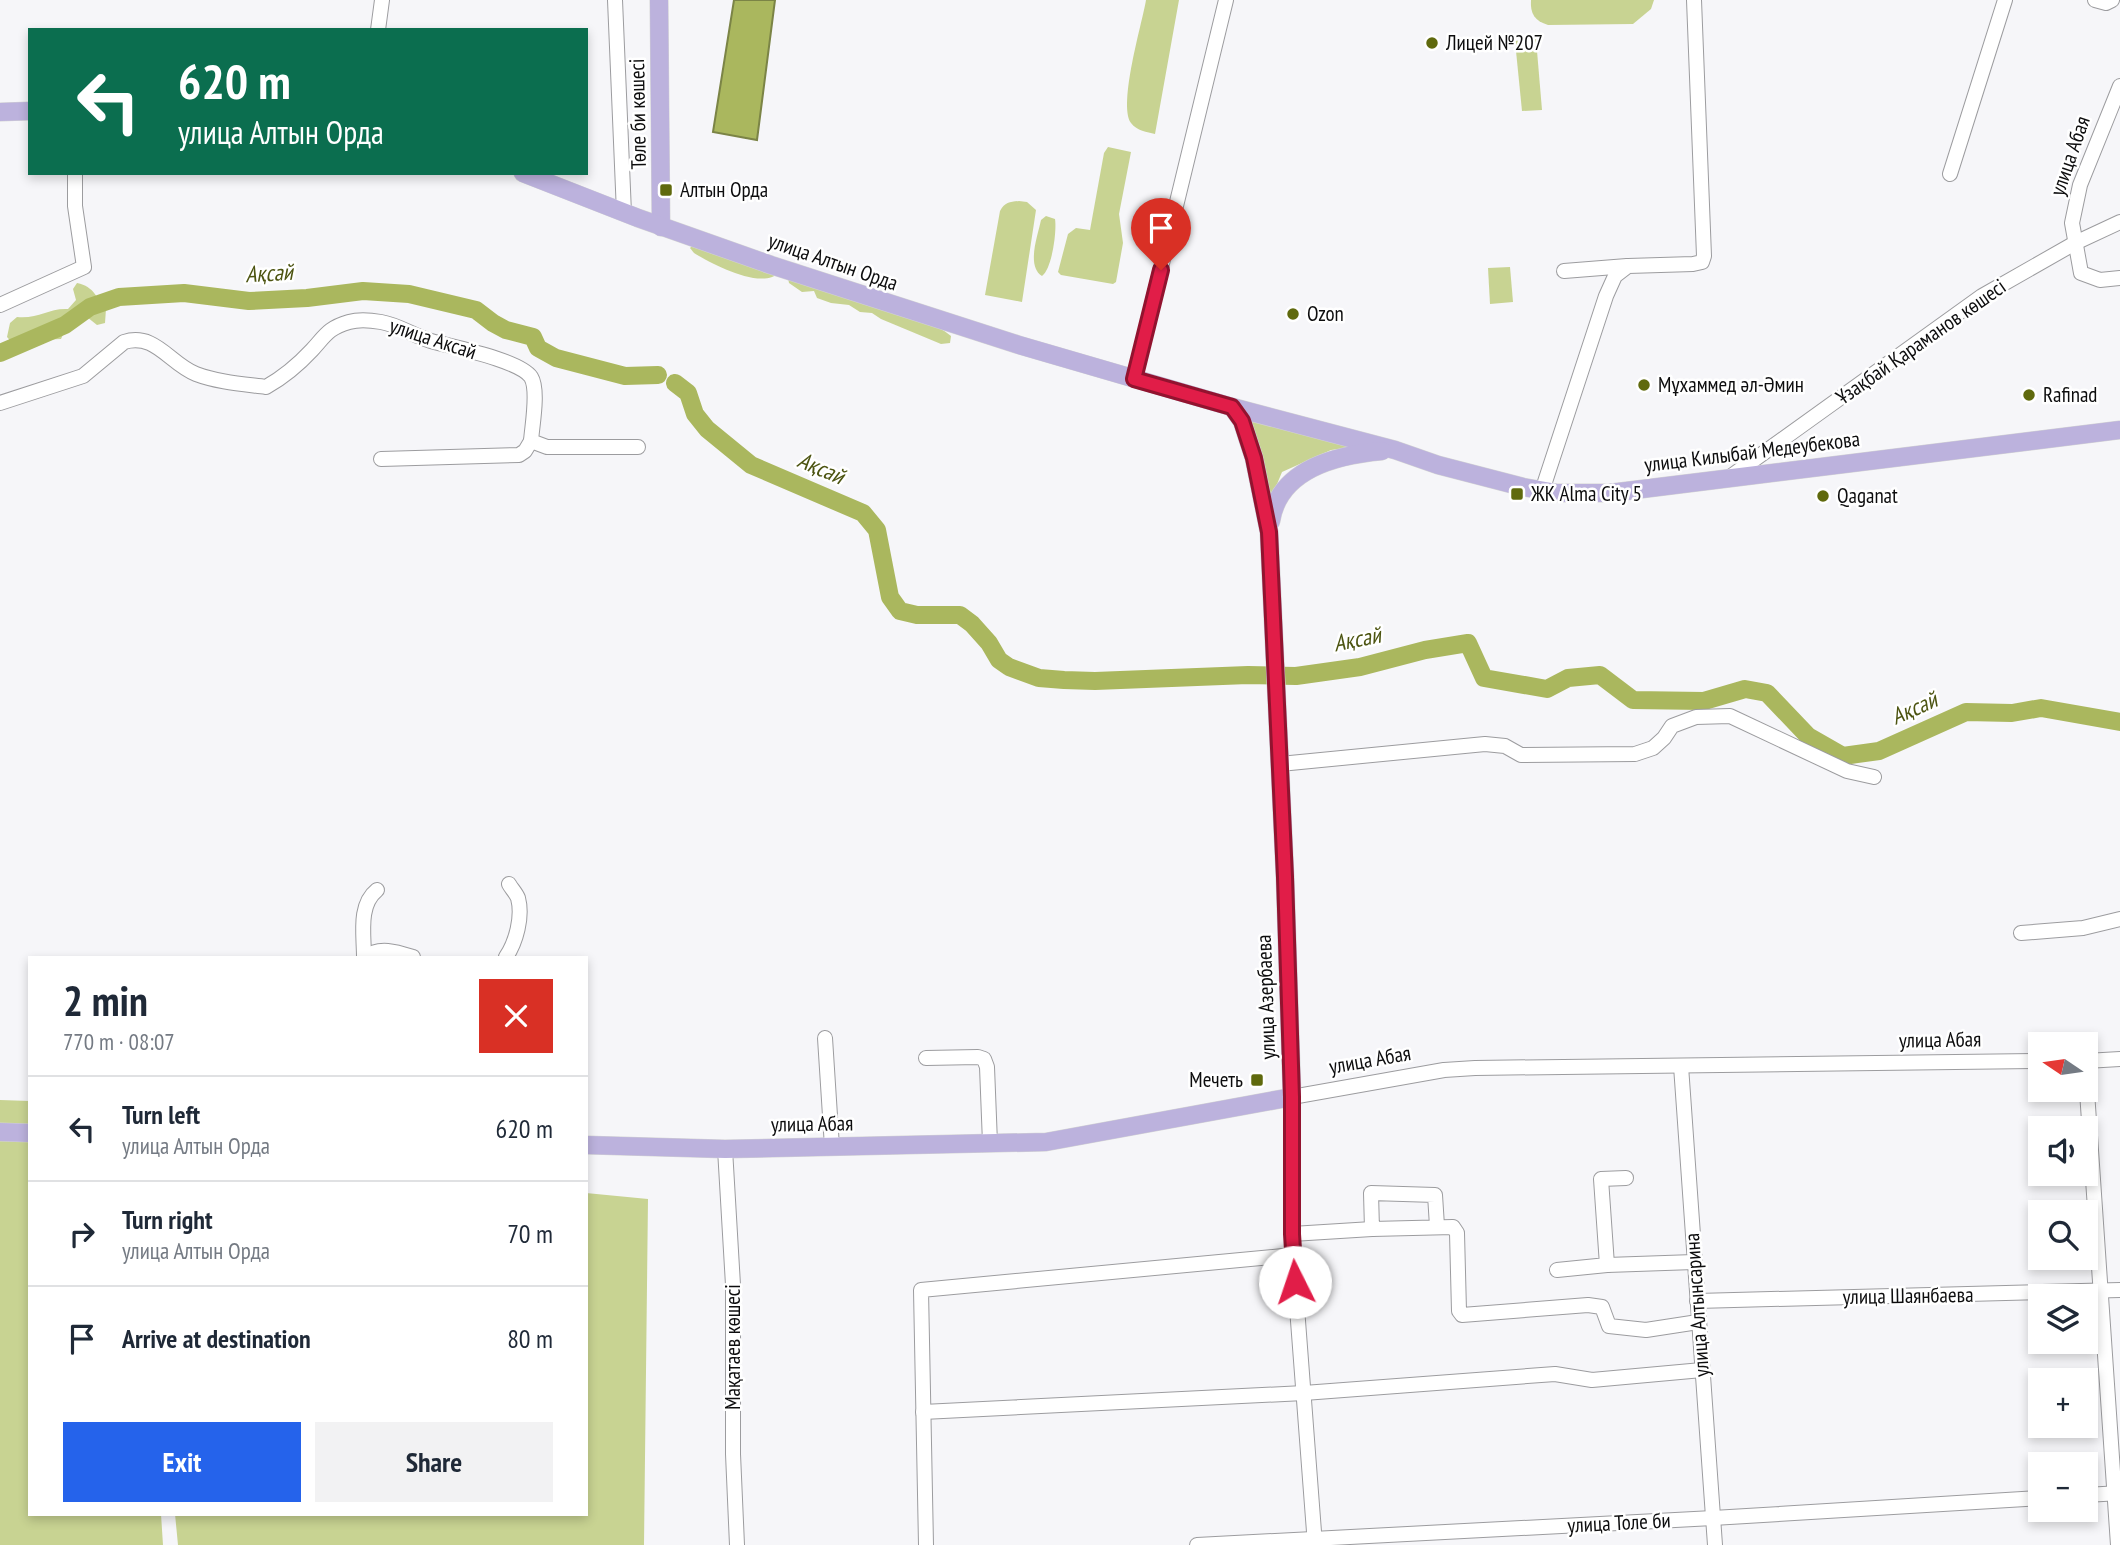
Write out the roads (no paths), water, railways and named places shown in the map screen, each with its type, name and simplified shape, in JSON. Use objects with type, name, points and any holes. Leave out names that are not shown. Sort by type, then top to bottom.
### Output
[{"type":"main road","name":"Төле би көшесі","points":[[659,0],[662,227]]},
{"type":"main road","points":[[0,112],[28,111]]},
{"type":"main road","name":"улица Алтын Орда","points":[[528,175],[662,227],[916,314],[1232,407]]},
{"type":"main road","name":"улица Килыбай Медеубекова","points":[[1232,407],[1395,450],[1438,465],[1542,491],[1610,493],[2120,430]]},
{"type":"main road","name":"улица Азербаева","points":[[1232,407],[1242,421],[1254,458],[1269,532],[1276,638],[1292,1097]]},
{"type":"main road","name":"улица Азербаева","points":[[1269,532],[1273,508],[1282,491],[1294,478],[1352,454],[1395,450]]},
{"type":"main road","name":"улица Абая","points":[[588,1145],[725,1149],[1046,1142],[1292,1097]]},
{"type":"main road","points":[[0,1132],[28,1133]]},
{"type":"street","points":[[378,28],[383,0]]},
{"type":"street","name":"Төле би көшесі","points":[[615,0],[624,213]]},
{"type":"street","points":[[1134,379],[1226,0]]},
{"type":"street","points":[[1564,271],[1702,262],[1704,256],[1694,0]]},
{"type":"street","points":[[1950,174],[2005,0]]},
{"type":"street","points":[[2095,0],[2106,3],[2112,0]]},
{"type":"street","name":"улица Абая","points":[[2120,86],[2080,185],[2072,223],[2081,273],[2100,280],[2120,278]]},
{"type":"street","points":[[0,305],[84,267],[75,206],[75,175]]},
{"type":"street","name":"Ұзақбай Қараманов көшесі","points":[[1731,477],[1982,296],[2075,243],[2120,222]]},
{"type":"street","points":[[1542,491],[1606,296],[1615,276],[1628,266]]},
{"type":"street","name":"улица Аксай","points":[[0,403],[83,376],[124,342],[132,340],[150,342],[194,374],[266,387],[288,371],[331,329],[347,322],[365,320],[383,322],[429,341],[497,359],[523,370],[530,377],[533,386],[531,441]]},
{"type":"street","points":[[381,459],[519,455],[531,441],[547,447],[638,447]]},
{"type":"street","points":[[1280,764],[1485,744],[1505,746],[1521,755],[1635,754],[1653,748],[1672,726],[1696,717],[1730,716],[1847,771],[1874,777]]},
{"type":"street","points":[[507,956],[514,945],[519,919],[517,897],[509,884]]},
{"type":"street","points":[[365,956],[364,910],[369,896],[377,890]]},
{"type":"street","points":[[2021,933],[2082,928],[2120,919]]},
{"type":"street","points":[[366,956],[380,950],[408,956]]},
{"type":"street","points":[[825,1038],[832,1147]]},
{"type":"street","points":[[926,1058],[984,1059],[987,1067],[990,1143]]},
{"type":"street","points":[[2098,1060],[2120,1059]]},
{"type":"street","name":"улица Абая","points":[[1292,1097],[1444,1070],[2028,1061]]},
{"type":"street","name":"улица Алтынсарина","points":[[1681,1066],[1715,1545]]},
{"type":"street","name":"улица Азербаева","points":[[1292,1097],[1293,1255],[1314,1542]]},
{"type":"street","points":[[2088,1102],[2099,1291],[2117,1494],[2118,1545]]},
{"type":"street","name":"Мақатаев көшесі","points":[[725,1149],[733,1285],[733,1454],[737,1545]]},
{"type":"street","points":[[1606,1265],[1601,1179],[1626,1178]]},
{"type":"street","points":[[1372,1229],[1371,1193],[1435,1195],[1437,1226]]},
{"type":"street","points":[[1292,1234],[1452,1227],[1457,1233],[1459,1311],[1462,1315],[1588,1305],[1602,1307],[1609,1326],[1646,1330],[1698,1322]]},
{"type":"street","points":[[926,1545],[921,1290],[1293,1255]]},
{"type":"street","points":[[1557,1270],[1606,1265],[1694,1262]]},
{"type":"street","name":"улица Шаянбаева","points":[[1697,1301],[2120,1290]]},
{"type":"street","points":[[923,1412],[1304,1393],[1555,1374],[1592,1380],[1702,1370]]},
{"type":"street","points":[[2098,1495],[2117,1494]]},
{"type":"street","name":"улица Толе би","points":[[1197,1545],[1314,1542],[2028,1499]]},
{"type":"waterway","name":"Ақсай","points":[[0,353],[65,325],[90,307],[119,297],[184,293],[249,301],[363,291],[409,294],[476,310],[506,330],[533,337],[538,348],[556,358],[625,376],[658,375]]},
{"type":"waterway","name":"Ақсай","points":[[675,383],[688,393],[695,414],[707,429],[751,465],[863,513],[877,530],[890,597],[900,611],[917,615],[960,615],[989,643],[999,660],[1009,667],[1039,678],[1095,681],[1248,675],[1296,676],[1360,667],[1425,650],[1468,643],[1484,678],[1547,689],[1568,678],[1600,675],[1633,700],[1704,701],[1745,689],[1767,693],[1808,736],[1843,756],[1879,751],[1966,712],[2012,713],[2041,708],[2120,722]]},
{"type":"place","name":"Лицей №207","points":[[1432,43]]},
{"type":"place","name":"Алтын Орда","points":[[666,190]]},
{"type":"place","name":"Ozon","points":[[1293,314]]},
{"type":"place","name":"Мұхаммед әл-Әмин","points":[[1644,385]]},
{"type":"place","name":"Rafinad","points":[[2029,395]]},
{"type":"place","name":"ЖК Alma City 5","points":[[1517,494]]},
{"type":"place","name":"Qaganat","points":[[1823,496]]},
{"type":"place","name":"Мечеть","points":[[1257,1080]]}]
